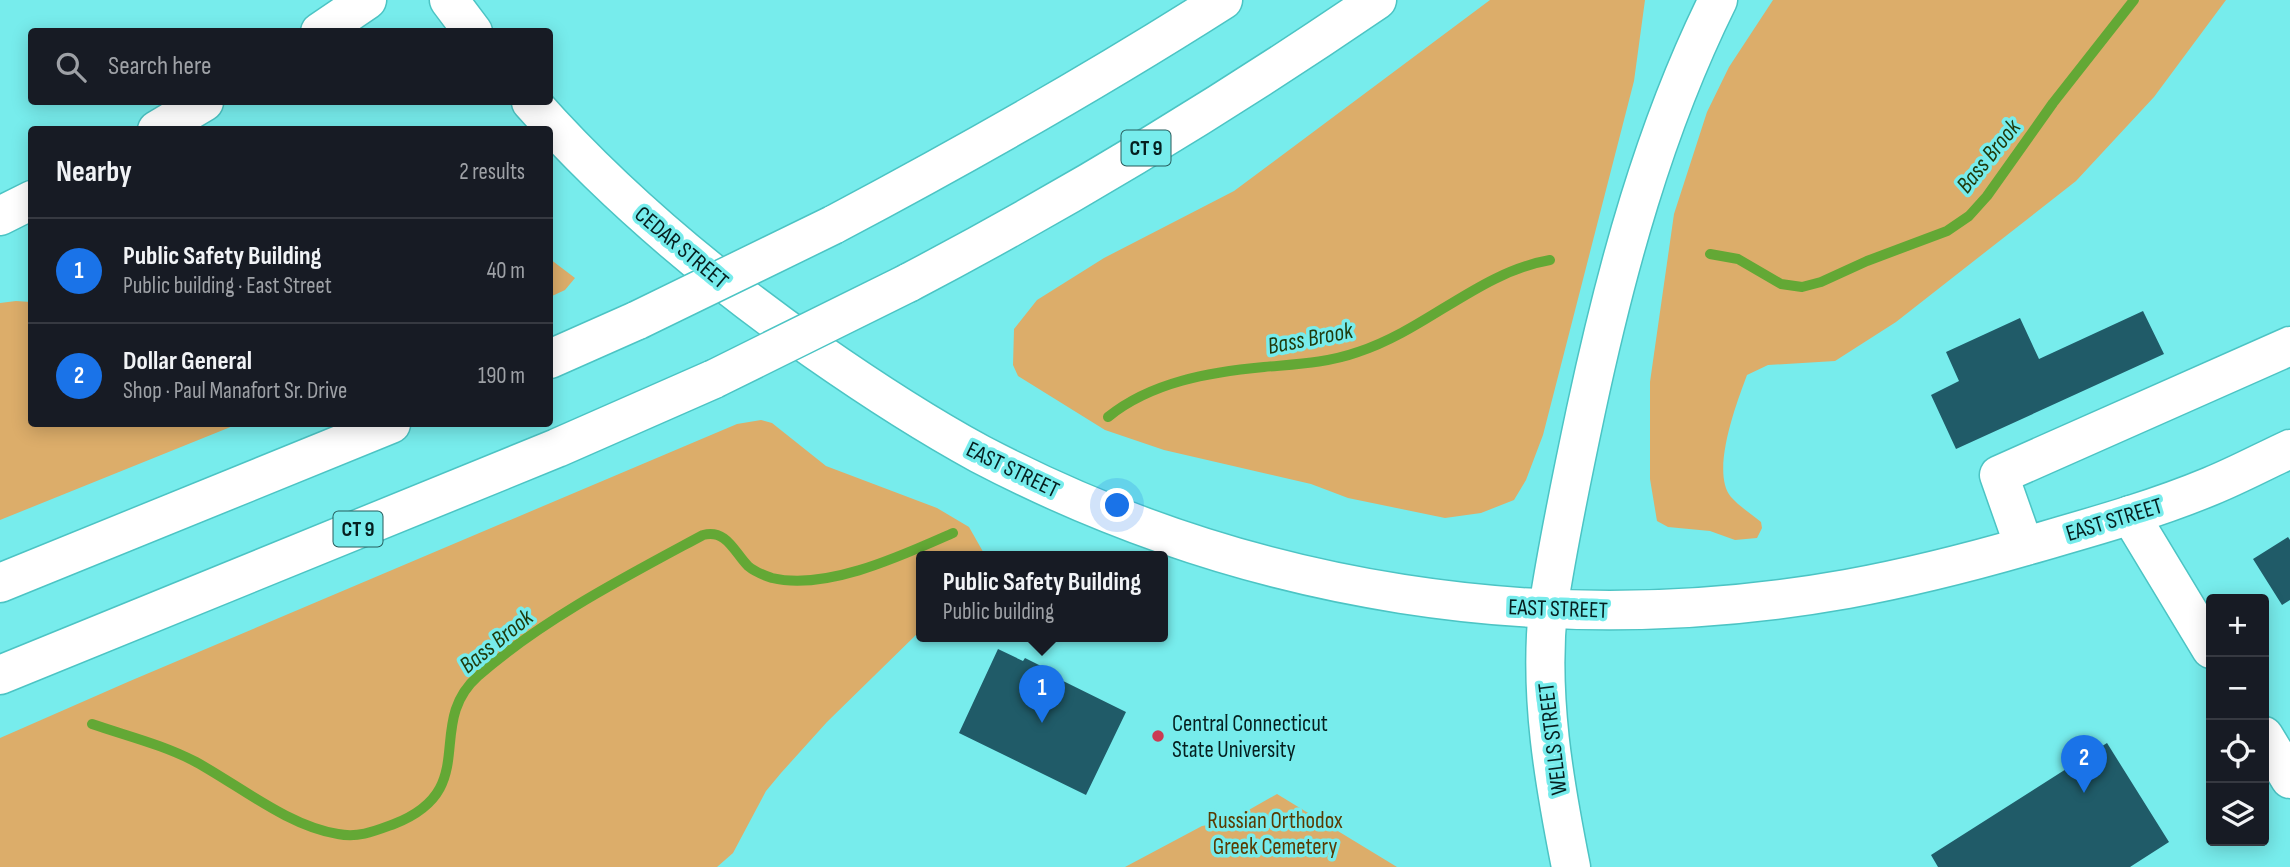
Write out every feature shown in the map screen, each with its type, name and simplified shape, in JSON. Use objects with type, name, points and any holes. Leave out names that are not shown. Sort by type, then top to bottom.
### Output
[{"type":"main road","points":[[326,28],[367,0]]},
{"type":"main road","points":[[449,0],[470,28]]},
{"type":"main road","points":[[553,358],[701,291],[832,225],[991,140],[1223,0]]},
{"type":"main road","name":"CT 9","points":[[0,676],[557,448],[714,379],[908,283],[1031,216],[1219,103],[1377,0]]},
{"type":"main road","name":"WELLS STREET","points":[[1571,867],[1545,699],[1548,610],[1571,481],[1601,338],[1618,272],[1671,107],[1718,0]]},
{"type":"main road","points":[[164,126],[199,105]]},
{"type":"main road","name":"CEDAR STREET","points":[[534,105],[594,170],[661,232],[765,314],[849,373]]},
{"type":"main road","points":[[0,216],[28,202]]},
{"type":"main road","points":[[2024,546],[1999,475],[2290,346]]},
{"type":"main road","name":"EAST STREET","points":[[849,373],[938,430],[1022,475],[1125,519],[1200,546],[1285,571],[1383,592],[1476,605],[1548,610],[1659,610],[1770,600],[1895,580],[2130,515],[2214,485],[2290,449]]},
{"type":"main road","points":[[0,583],[384,427]]},
{"type":"main road","points":[[2130,515],[2206,641]]},
{"type":"main road","points":[[2269,744],[2290,779]]},
{"type":"green space","points":[[1490,0],[1645,0],[1634,81],[1543,435],[1526,480],[1514,500],[1481,513],[1445,518],[1348,498],[1311,484],[1164,450],[1105,430],[1018,376],[1013,365],[1014,329],[1037,300],[1104,258],[1234,191]]},
{"type":"green space","points":[[1773,0],[2226,0],[2154,97],[2076,181],[1896,322],[1835,361],[1768,365],[1747,375],[1727,437],[1723,471],[1725,486],[1731,497],[1761,522],[1762,528],[1757,538],[1735,540],[1710,531],[1668,527],[1657,521],[1650,479],[1650,382],[1674,214],[1707,112],[1729,67]]},
{"type":"green space","points":[[553,261],[575,278],[565,290],[553,296]]},
{"type":"green space","points":[[28,302],[28,427],[231,427],[0,520],[0,303]]},
{"type":"green space","points":[[761,420],[772,423],[826,466],[937,508],[969,527],[983,551],[916,551],[916,635],[827,722],[781,773],[766,791],[733,853],[717,867],[0,867],[0,738],[737,424]]},
{"type":"green space","name":"Russian Orthodox Greek Cemetery","points":[[1277,794],[1397,867],[1125,867],[1202,826],[1214,824],[1217,828]]},
{"type":"building","points":[[2143,311],[2164,354],[1956,449],[1931,395],[1959,381],[1946,352],[2020,318],[2039,359]]},
{"type":"building","points":[[2288,537],[2290,600],[2282,605],[2253,559]]},
{"type":"building","points":[[998,649],[1023,661],[1025,658],[1057,674],[1055,677],[1126,712],[1086,795],[959,733]]},
{"type":"building","points":[[2107,743],[2169,842],[2130,867],[1938,867],[1931,855]]},
{"type":"waterway","name":"Bass Brook","points":[[1710,254],[1738,259],[1781,284],[1802,287],[1821,282],[1867,261],[1947,231],[1969,216],[1987,196],[2053,103],[2134,0]]},
{"type":"waterway","name":"Bass Brook","points":[[1108,417],[1143,395],[1182,381],[1244,369],[1323,361],[1358,352],[1407,330],[1500,276],[1524,266],[1550,260]]},
{"type":"waterway","name":"Bass Brook","points":[[92,724],[184,756],[301,823],[338,834],[367,833],[394,824],[421,810],[437,793],[445,775],[454,715],[462,695],[478,676],[558,617],[703,535],[711,534],[724,538],[756,572],[772,578],[794,581],[816,580],[864,569],[953,533]]},
{"type":"place","name":"Public Safety Building","points":[[1042,723]]},
{"type":"place","name":"Central Connecticut State University","points":[[1158,736]]},
{"type":"place","name":"Dollar General","points":[[2084,793]]}]
